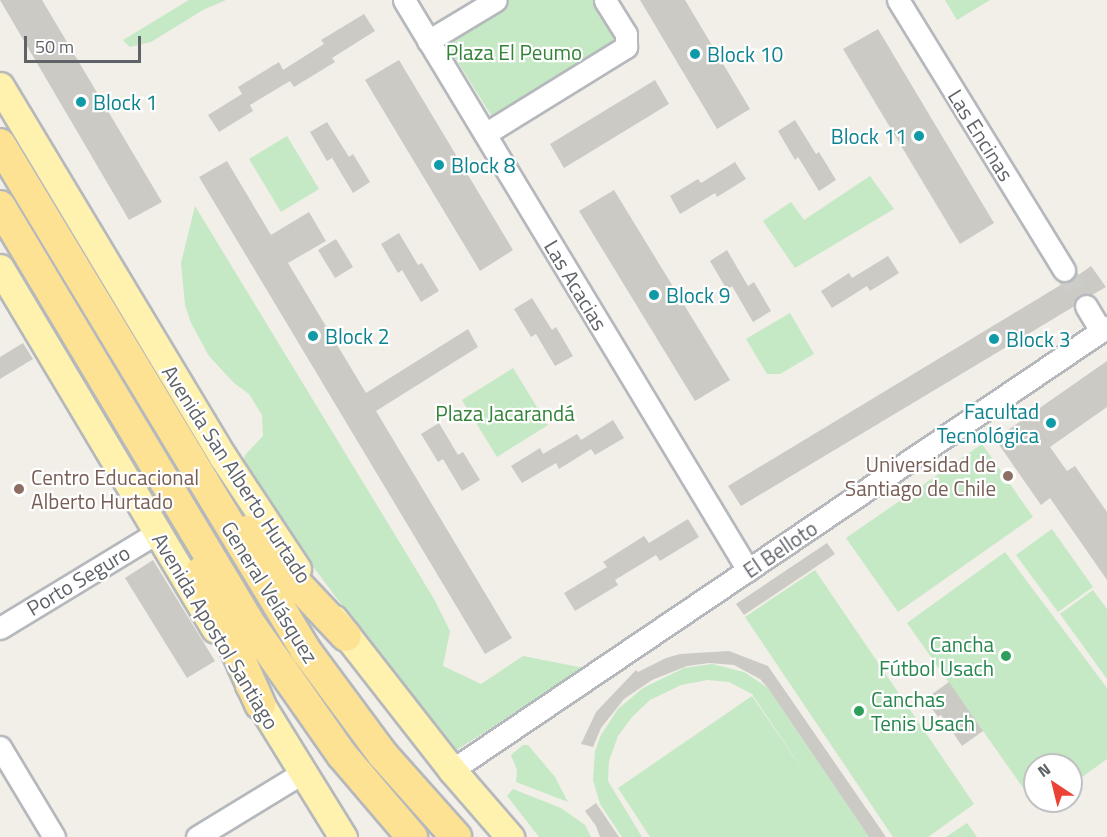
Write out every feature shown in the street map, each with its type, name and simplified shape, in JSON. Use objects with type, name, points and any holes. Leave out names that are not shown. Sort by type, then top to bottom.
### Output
[{"type":"highway","name":"General Velásquez","points":[[0,144],[284,616],[329,684],[383,755],[456,837]]},
{"type":"highway","name":"General Velásquez","points":[[0,206],[225,585],[282,671],[342,755],[412,837]]},
{"type":"highway","points":[[195,470],[271,558],[346,636]]},
{"type":"highway","points":[[165,483],[223,627],[260,704]]},
{"type":"main road","name":"Avenida San Alberto Hurtado","points":[[0,86],[243,490],[311,590],[346,636],[452,770],[510,837]]},
{"type":"main road","name":"Avenida Apostol Santiago","points":[[0,268],[156,533],[343,837]]},
{"type":"street","name":"Las Acacias","points":[[404,0],[748,570]]},
{"type":"street","points":[[428,40],[496,0]]},
{"type":"street","points":[[485,134],[627,46],[626,34],[605,0]]},
{"type":"street","name":"Las Encinas","points":[[898,0],[1064,270]]},
{"type":"street","points":[[1086,306],[1104,329]]},
{"type":"street","name":"El Belloto","points":[[452,770],[1104,329]]},
{"type":"street","name":"Porto Seguro","points":[[0,628],[156,533]]},
{"type":"street","points":[[0,747],[54,837]]},
{"type":"street","points":[[196,837],[302,773]]},
{"type":"green space","points":[[189,0],[226,0],[203,10],[151,42],[130,47],[123,40]]},
{"type":"green space","name":"Plaza El Peumo","points":[[503,0],[601,0],[620,47],[496,123],[442,37]]},
{"type":"green space","points":[[945,0],[990,0],[957,20]]},
{"type":"green space","points":[[287,136],[319,189],[281,212],[249,159]]},
{"type":"green space","points":[[870,176],[894,209],[795,268],[763,221],[791,202],[804,220]]},
{"type":"green space","points":[[195,206],[434,599],[450,631],[443,666],[481,684],[523,656],[584,668],[452,753],[242,471],[245,455],[263,436],[262,415],[249,394],[234,383],[209,356],[191,323],[185,305],[181,263]]},
{"type":"green space","points":[[790,313],[814,354],[780,374],[767,374],[746,339]]},
{"type":"green space","name":"Plaza Jacarandá","points":[[513,368],[548,425],[497,457],[462,400]]},
{"type":"green space","name":"Cancha Fútbol Usach","points":[[982,444],[1033,517],[898,612],[846,538]]},
{"type":"green space","points":[[1052,529],[1093,587],[1058,612],[1016,555]]},
{"type":"green space","name":"Cancha Fútbol Usach","points":[[1005,552],[1107,688],[1107,759],[1083,776],[1083,753],[1023,753],[1023,788],[907,623]]},
{"type":"green space","name":"Canchas Tenis Usach","points":[[815,570],[974,804],[928,837],[893,837],[745,617]]},
{"type":"green space","points":[[1093,590],[1107,609],[1107,679],[1060,614]]},
{"type":"green space","points":[[712,664],[744,672],[768,688],[869,837],[650,837],[618,788],[752,696],[810,781],[752,694],[729,682],[708,680],[681,685],[650,700],[632,717],[618,736],[609,761],[608,781],[642,837],[622,837],[600,804],[593,780],[595,751],[601,735],[618,709],[643,688],[684,668]]},
{"type":"green space","points":[[523,745],[528,745],[555,777],[568,802],[516,782],[517,770],[511,755]]},
{"type":"green space","points":[[513,789],[561,808],[585,825],[591,837],[539,837],[507,796]]},
{"type":"green space","points":[[967,823],[977,837],[946,837]]},
{"type":"building","name":"Block 1","points":[[0,0],[42,0],[162,202],[129,220]]},
{"type":"building","name":"Block 10","points":[[640,0],[685,0],[750,109],[717,129]]},
{"type":"building","points":[[364,14],[375,31],[332,58],[335,62],[294,87],[290,81],[250,105],[253,111],[219,132],[208,115],[242,94],[238,87],[279,62],[283,70],[324,44],[321,40]]},
{"type":"building","name":"Block 11","points":[[878,29],[994,223],[960,244],[843,49]]},
{"type":"building","name":"Block 8","points":[[399,60],[513,250],[480,271],[365,80]]},
{"type":"building","points":[[655,80],[669,104],[564,168],[550,144]]},
{"type":"building","points":[[795,120],[816,154],[819,152],[836,180],[819,191],[798,157],[795,160],[778,131]]},
{"type":"building","points":[[327,122],[349,157],[353,154],[370,182],[353,193],[332,158],[327,161],[310,132]]},
{"type":"building","name":"Block 2","points":[[227,161],[271,235],[309,212],[326,241],[288,263],[366,393],[468,329],[478,347],[376,411],[512,638],[485,654],[199,177]]},
{"type":"building","points":[[735,162],[746,179],[717,197],[715,193],[680,214],[670,196],[698,179],[701,183]]},
{"type":"building","name":"Block 9","points":[[614,190],[730,380],[695,401],[579,211]]},
{"type":"building","points":[[399,233],[418,265],[422,263],[439,291],[421,302],[402,270],[398,273],[381,244]]},
{"type":"building","points":[[336,239],[353,267],[335,278],[318,250]]},
{"type":"building","points":[[727,250],[748,286],[754,282],[771,311],[753,322],[732,286],[727,290],[710,261]]},
{"type":"building","points":[[888,256],[899,273],[870,291],[867,286],[832,308],[821,291],[849,273],[852,278]]},
{"type":"building","name":"Block 3","points":[[1091,266],[1106,287],[1092,295],[1079,295],[1073,307],[741,506],[728,486],[1070,281]]},
{"type":"building","points":[[532,298],[552,330],[556,327],[573,356],[555,366],[536,334],[531,337],[514,309]]},
{"type":"building","points":[[23,343],[33,359],[0,379],[0,357]]},
{"type":"building","name":"Facultad Tecnológica","points":[[1107,361],[1107,407],[1050,447],[1067,471],[1075,466],[1107,512],[1107,580],[1050,498],[1041,505],[995,439]]},
{"type":"building","points":[[613,420],[624,438],[595,455],[591,449],[559,469],[556,463],[522,483],[511,466],[540,448],[543,454],[577,434],[581,440]]},
{"type":"building","points":[[439,423],[458,455],[463,452],[480,480],[462,491],[443,459],[438,462],[421,434]]},
{"type":"building","points":[[688,519],[699,537],[660,561],[656,555],[615,580],[618,585],[575,611],[564,593],[607,567],[603,562],[644,536],[649,543]]},
{"type":"building","points":[[827,543],[835,554],[744,615],[736,604]]},
{"type":"building","points":[[153,560],[215,661],[187,678],[125,578]]},
{"type":"building","points":[[729,651],[768,666],[886,837],[869,837],[768,688],[760,679],[734,665],[709,663],[687,666],[652,680],[624,699],[601,728],[593,747],[581,744],[596,712],[636,670],[638,672],[666,658],[680,654]]},
{"type":"building","points":[[949,682],[983,731],[962,746],[941,715],[938,717],[925,699]]},
{"type":"building","points":[[596,803],[619,837],[600,837],[596,826],[585,811]]},
{"type":"tunnel","points":[[1064,270],[1086,306]]},
{"type":"place","name":"Block 10","points":[[695,54]]},
{"type":"place","name":"Block 1","points":[[81,102]]},
{"type":"place","name":"Block 11","points":[[919,136]]},
{"type":"place","name":"Block 8","points":[[439,165]]},
{"type":"place","name":"Block 9","points":[[654,295]]},
{"type":"place","name":"Block 2","points":[[313,336]]},
{"type":"place","name":"Block 3","points":[[994,339]]},
{"type":"place","name":"Facultad Tecnológica","points":[[1051,423]]},
{"type":"place","name":"Universidad de Santiago de Chile","points":[[1008,476]]},
{"type":"place","name":"Centro Educacional Alberto Hurtado","points":[[19,489]]},
{"type":"place","name":"Cancha Fútbol Usach","points":[[1006,656]]},
{"type":"place","name":"Canchas Tenis Usach","points":[[859,711]]}]
